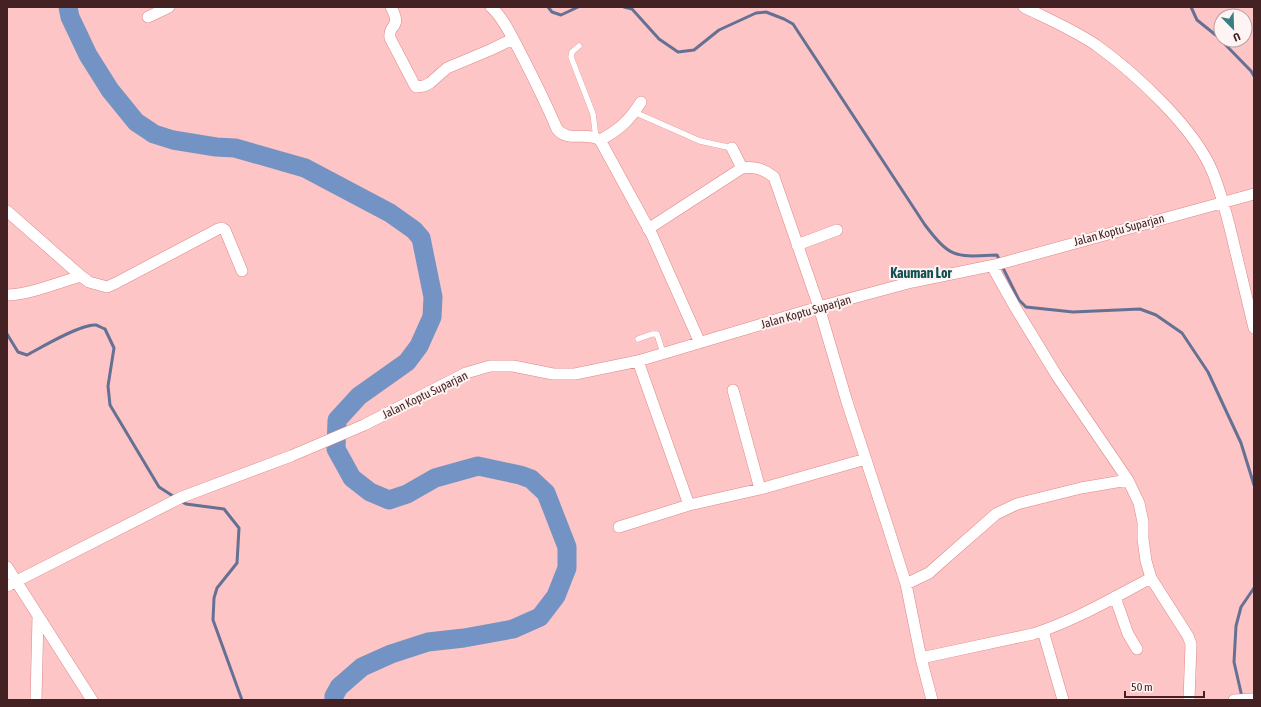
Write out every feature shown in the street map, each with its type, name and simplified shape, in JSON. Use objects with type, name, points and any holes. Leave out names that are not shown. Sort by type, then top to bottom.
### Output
[{"type":"street","points":[[148,17],[169,7]]},
{"type":"street","points":[[391,7],[397,22],[391,30],[390,38],[416,87],[430,84],[447,68],[513,39]]},
{"type":"street","points":[[491,7],[507,28],[539,88],[557,129],[561,134],[566,136],[598,139],[615,132],[626,123],[641,102]]},
{"type":"street","points":[[1024,7],[1068,29],[1095,45],[1120,64],[1151,91],[1184,127],[1201,149],[1213,172],[1224,201],[1254,328]]},
{"type":"street","points":[[598,139],[648,229],[686,308],[700,343]]},
{"type":"street","points":[[732,148],[742,168]]},
{"type":"street","points":[[648,229],[742,168],[752,166],[766,171],[774,177],[819,307],[847,402],[906,584],[921,658],[932,700]]},
{"type":"street","name":"Jalan Koptu Suparjan","points":[[12,584],[182,497],[291,456],[364,425],[466,373],[490,366],[513,366],[553,374],[575,374],[638,361],[819,307],[912,282],[993,266],[1224,201],[1254,194]]},
{"type":"street","points":[[7,211],[81,276],[89,282],[107,287],[212,231],[222,228],[226,230],[242,271]]},
{"type":"street","points":[[797,244],[837,230]]},
{"type":"street","points":[[993,266],[1014,307],[1057,376],[1128,480],[1140,503],[1146,561],[1151,578],[1188,636],[1191,644],[1189,700]]},
{"type":"street","points":[[7,295],[39,289],[81,276]]},
{"type":"street","points":[[638,361],[689,505]]},
{"type":"street","points":[[733,390],[760,489]]},
{"type":"street","points":[[619,527],[689,505],[760,489],[866,459]]},
{"type":"street","points":[[906,584],[929,573],[996,514],[1017,504],[1081,488],[1128,480]]},
{"type":"street","points":[[7,567],[12,584],[38,617],[92,700]]},
{"type":"street","points":[[921,658],[1043,631],[1082,614],[1151,578]]},
{"type":"street","points":[[1115,597],[1128,634],[1137,649]]},
{"type":"street","points":[[36,700],[38,617]]},
{"type":"street","points":[[1043,631],[1063,700]]},
{"type":"street","points":[[1234,700],[1254,698]]},
{"type":"lane","points":[[579,46],[572,52],[571,57],[593,114],[598,139]]},
{"type":"lane","points":[[634,112],[700,140],[732,148]]},
{"type":"lane","points":[[638,339],[656,334],[663,353]]},
{"type":"waterway","points":[[68,7],[70,17],[88,55],[110,90],[136,122],[154,134],[173,140],[216,147],[235,148],[305,168],[390,213],[414,230],[421,238],[433,297],[432,317],[419,346],[407,362],[359,396],[337,420],[336,449],[352,478],[370,492],[389,500],[407,494],[435,478],[478,466],[520,475],[531,479],[546,493],[567,547],[567,568],[556,596],[540,617],[513,629],[464,638],[428,642],[391,654],[362,667],[339,687],[334,696],[334,700]]},
{"type":"waterway","points":[[548,7],[552,12],[561,15],[578,7]]},
{"type":"waterway","points":[[624,7],[632,9],[659,39],[678,52],[694,50],[719,30],[756,13],[766,12],[793,24],[925,225],[934,236],[941,244],[955,254],[972,256],[997,255],[1000,261]]},
{"type":"waterway","points":[[1191,7],[1197,20],[1217,36],[1254,76]]},
{"type":"waterway","points":[[1002,266],[1019,300],[1026,307],[1073,312],[1140,309],[1156,315],[1182,333],[1208,372],[1241,443],[1254,485]]},
{"type":"waterway","points":[[7,334],[18,352],[27,355],[81,328],[96,325],[105,329],[114,348],[108,386],[110,405],[159,487],[176,498]]},
{"type":"waterway","points":[[180,501],[186,504],[224,509],[239,528],[237,563],[217,588],[214,598],[213,620],[242,700]]},
{"type":"waterway","points":[[1242,697],[1234,662],[1236,626],[1241,607],[1254,588]]},
{"type":"district","name":"Kauman Lor","points":[[921,273]]}]
